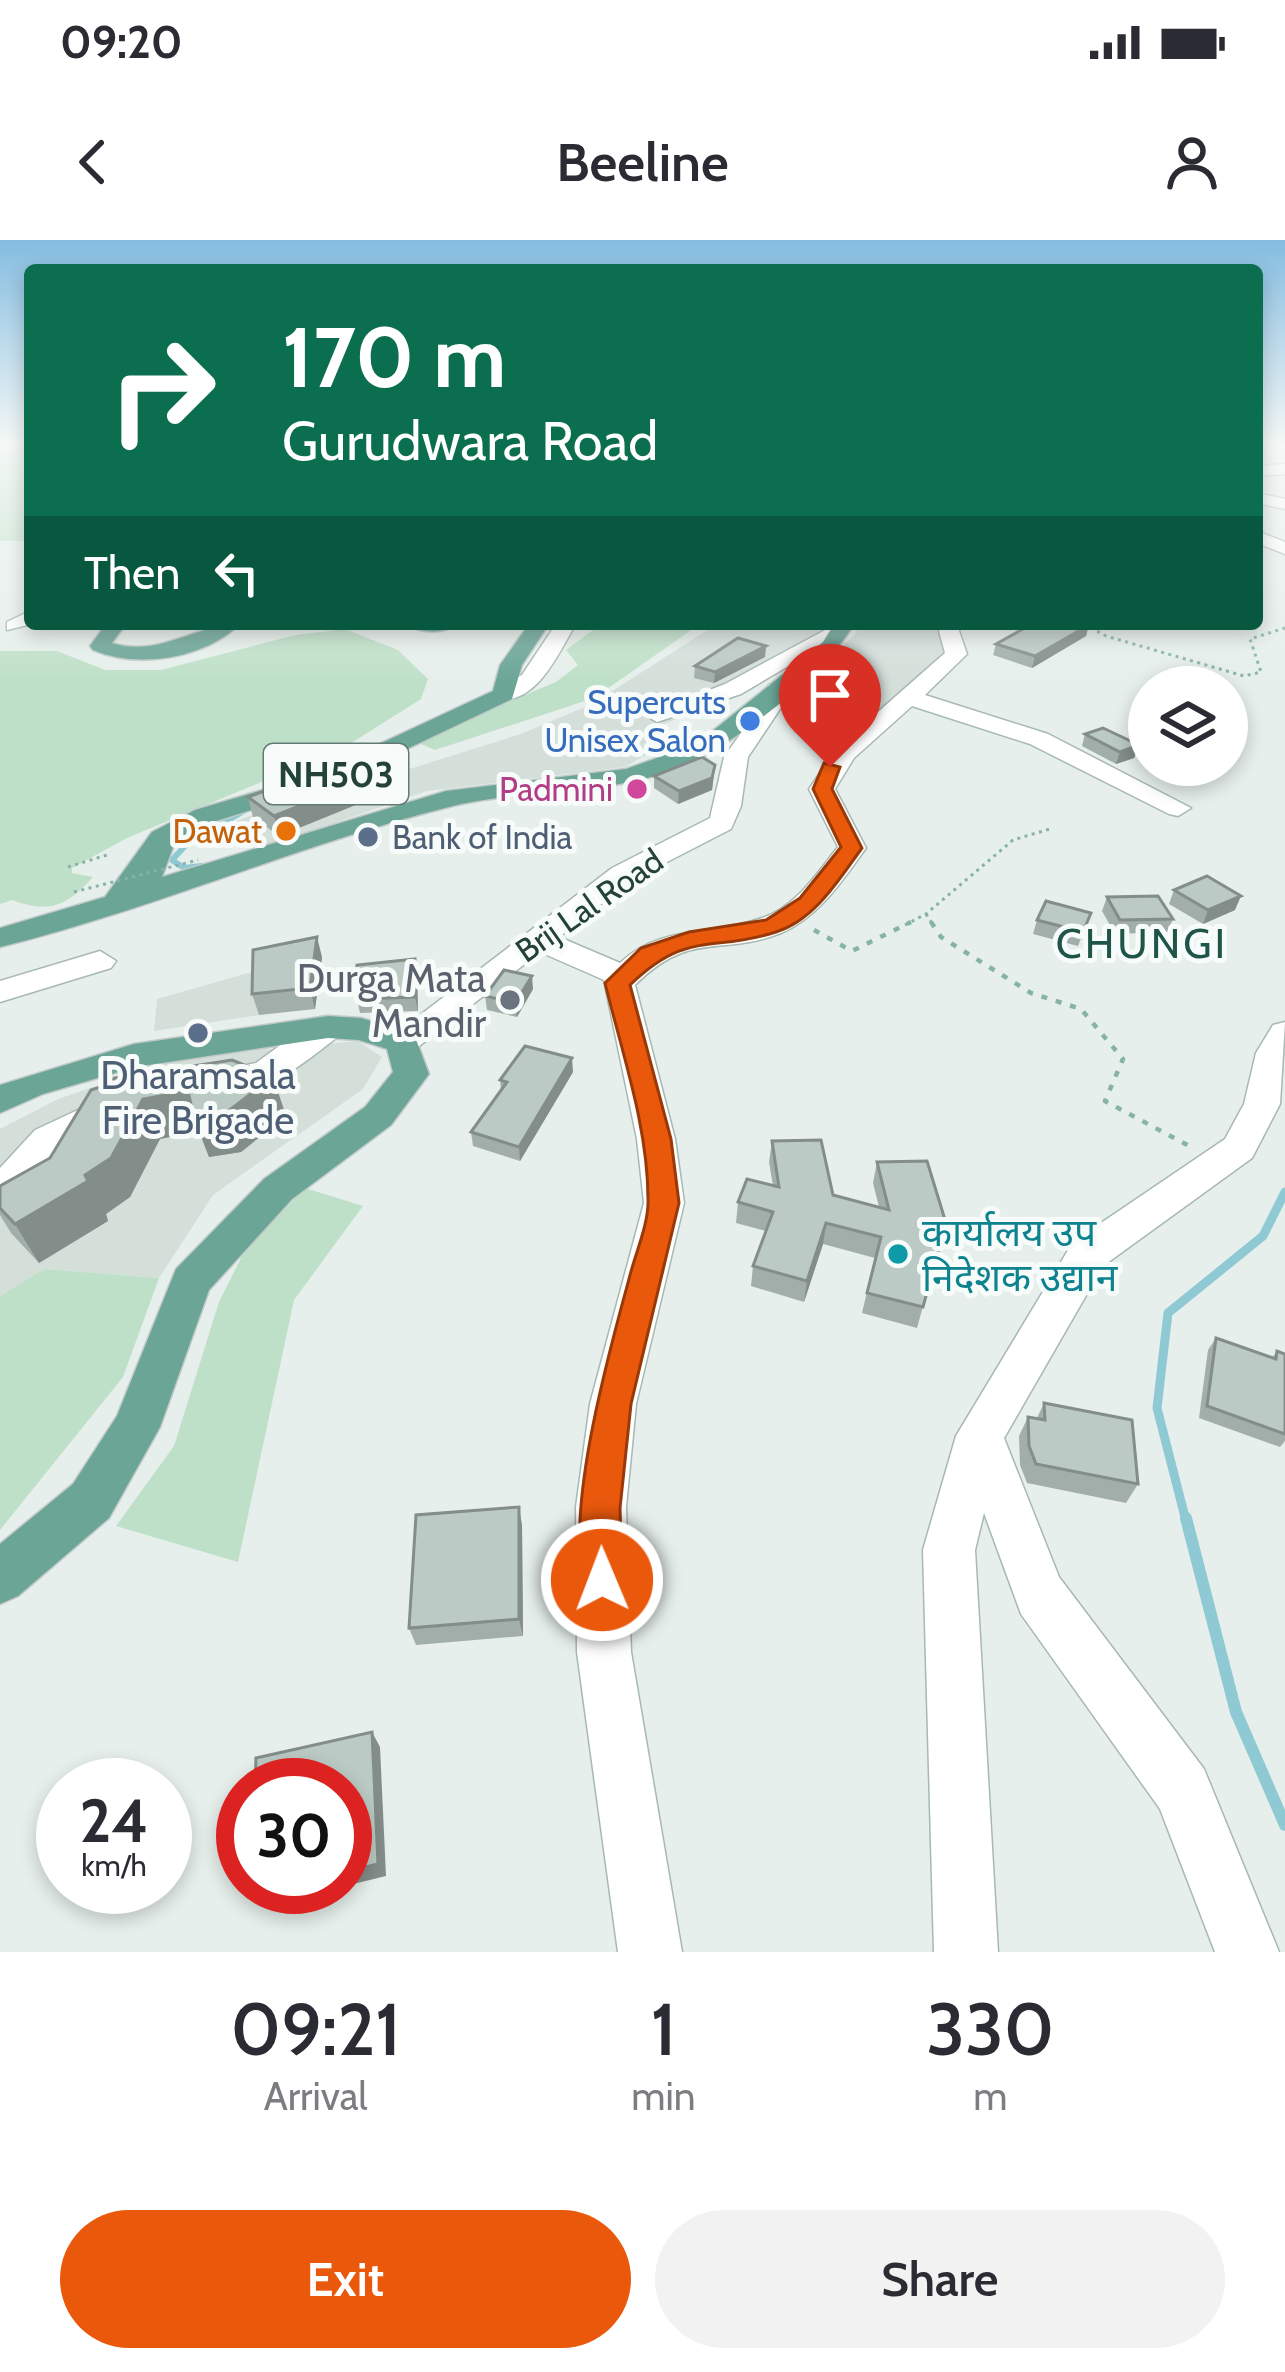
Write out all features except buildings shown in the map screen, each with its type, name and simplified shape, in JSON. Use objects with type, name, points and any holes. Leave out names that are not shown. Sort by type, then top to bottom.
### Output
[{"type":"main road","points":[[112,630],[100,646],[134,654],[190,642],[217,630]]},
{"type":"main road","points":[[504,694],[503,680],[513,657],[534,630]]},
{"type":"main road","points":[[0,938],[446,799],[630,776],[680,758],[722,735],[831,646],[836,630]]},
{"type":"main road","name":"NH503","points":[[125,898],[161,838],[204,816],[322,780],[504,694]]},
{"type":"main road","points":[[0,1100],[30,1085],[134,1056],[328,1027],[362,1028],[401,1042],[411,1074],[378,1116],[278,1189],[191,1281],[136,1427],[91,1501],[0,1578]]},
{"type":"street","points":[[504,694],[530,680],[562,630]]},
{"type":"street","points":[[657,716],[734,689],[834,630]]},
{"type":"street","points":[[650,1952],[603,1631],[601,1508],[613,1404],[664,1203],[656,1139],[617,983],[649,953],[689,939],[772,926],[808,903],[852,848],[822,789],[830,767],[956,654],[949,630]]},
{"type":"street","name":"Brij Lal Road","points":[[401,1042],[622,874],[721,823],[730,809],[734,759],[775,702],[777,690]]},
{"type":"street","points":[[912,698],[1040,739],[1178,808]]},
{"type":"street","points":[[537,939],[624,977]]},
{"type":"street","points":[[0,992],[100,961]]},
{"type":"street","points":[[183,1090],[266,1073],[328,1027]]},
{"type":"street","points":[[966,1952],[949,1550],[980,1436],[1088,1254],[1239,1148],[1262,1104],[1273,1053],[1285,1033]]},
{"type":"street","points":[[0,1192],[48,1140],[121,1102],[141,1098]]},
{"type":"street","points":[[980,1436],[1040,1595],[1183,1790],[1247,1952]]},
{"type":"path","points":[[1095,630],[1244,676],[1261,672],[1250,639],[1285,628]]},
{"type":"path","points":[[788,916],[852,951],[926,914],[1013,840],[1053,828]]},
{"type":"path","points":[[68,867],[107,854]]},
{"type":"path","points":[[74,892],[198,860]]},
{"type":"path","points":[[926,914],[940,937],[1030,993],[1081,1009],[1123,1059],[1105,1101],[1190,1145],[1213,1167]]},
{"type":"shaded area","points":[[708,630],[829,630],[829,638],[819,649],[734,696],[659,726],[681,735],[625,767],[427,791],[262,848],[234,822],[386,763],[400,772],[521,734],[592,704]]},
{"type":"shaded area","points":[[857,630],[944,630],[949,647],[946,662],[870,722],[790,701],[794,686]]},
{"type":"shaded area","points":[[259,970],[259,1015],[154,1031],[157,999]]},
{"type":"shaded area","points":[[358,1041],[382,1057],[363,1089],[213,1195],[159,1278],[44,1269],[0,1296],[0,1129],[58,1099],[178,1058]]},
{"type":"green space","points":[[0,522],[24,522],[24,541],[0,541]]},
{"type":"green space","points":[[348,630],[398,650],[428,679],[421,699],[345,747],[127,838],[72,868],[72,873],[93,877],[66,901],[47,907],[12,900],[0,904],[0,651],[57,651],[105,670],[161,670],[295,635]]},
{"type":"green space","points":[[593,630],[691,630],[594,698],[435,750],[414,741],[556,682],[578,665],[566,650]]},
{"type":"green space","points":[[305,1188],[363,1206],[294,1300],[238,1562],[116,1526],[174,1446],[219,1302],[244,1252]]},
{"type":"green space","points":[[44,1269],[159,1278],[123,1377],[0,1530],[0,1296]]},
{"type":"waterway","points":[[201,866],[184,868],[172,860],[185,846],[247,809]]},
{"type":"waterway","points":[[1186,1521],[1157,1408],[1168,1313],[1263,1236],[1285,1192]]},
{"type":"waterway","points":[[1186,1518],[1236,1712],[1285,1825]]},
{"type":"place","name":"Supercuts Unisex Salon","points":[[750,721]]},
{"type":"place","name":"Padmini","points":[[637,789]]},
{"type":"place","name":"Dawat","points":[[286,831]]},
{"type":"place","name":"Bank of India","points":[[368,837]]},
{"type":"place","name":"Durga Mata Mandir","points":[[510,1000]]},
{"type":"place","name":"Dharamsala Fire Brigade","points":[[198,1033]]},
{"type":"place","name":"कार्यालय उप निदेशक उद्यान","points":[[898,1254]]},
{"type":"district","name":"CHUNGI","points":[[1142,943]]},
{"type":"route","points":[[602,1580],[601,1508],[613,1404],[664,1203],[656,1139],[617,983],[649,953],[689,939],[772,926],[808,903],[852,848],[822,789],[830,767]]}]
